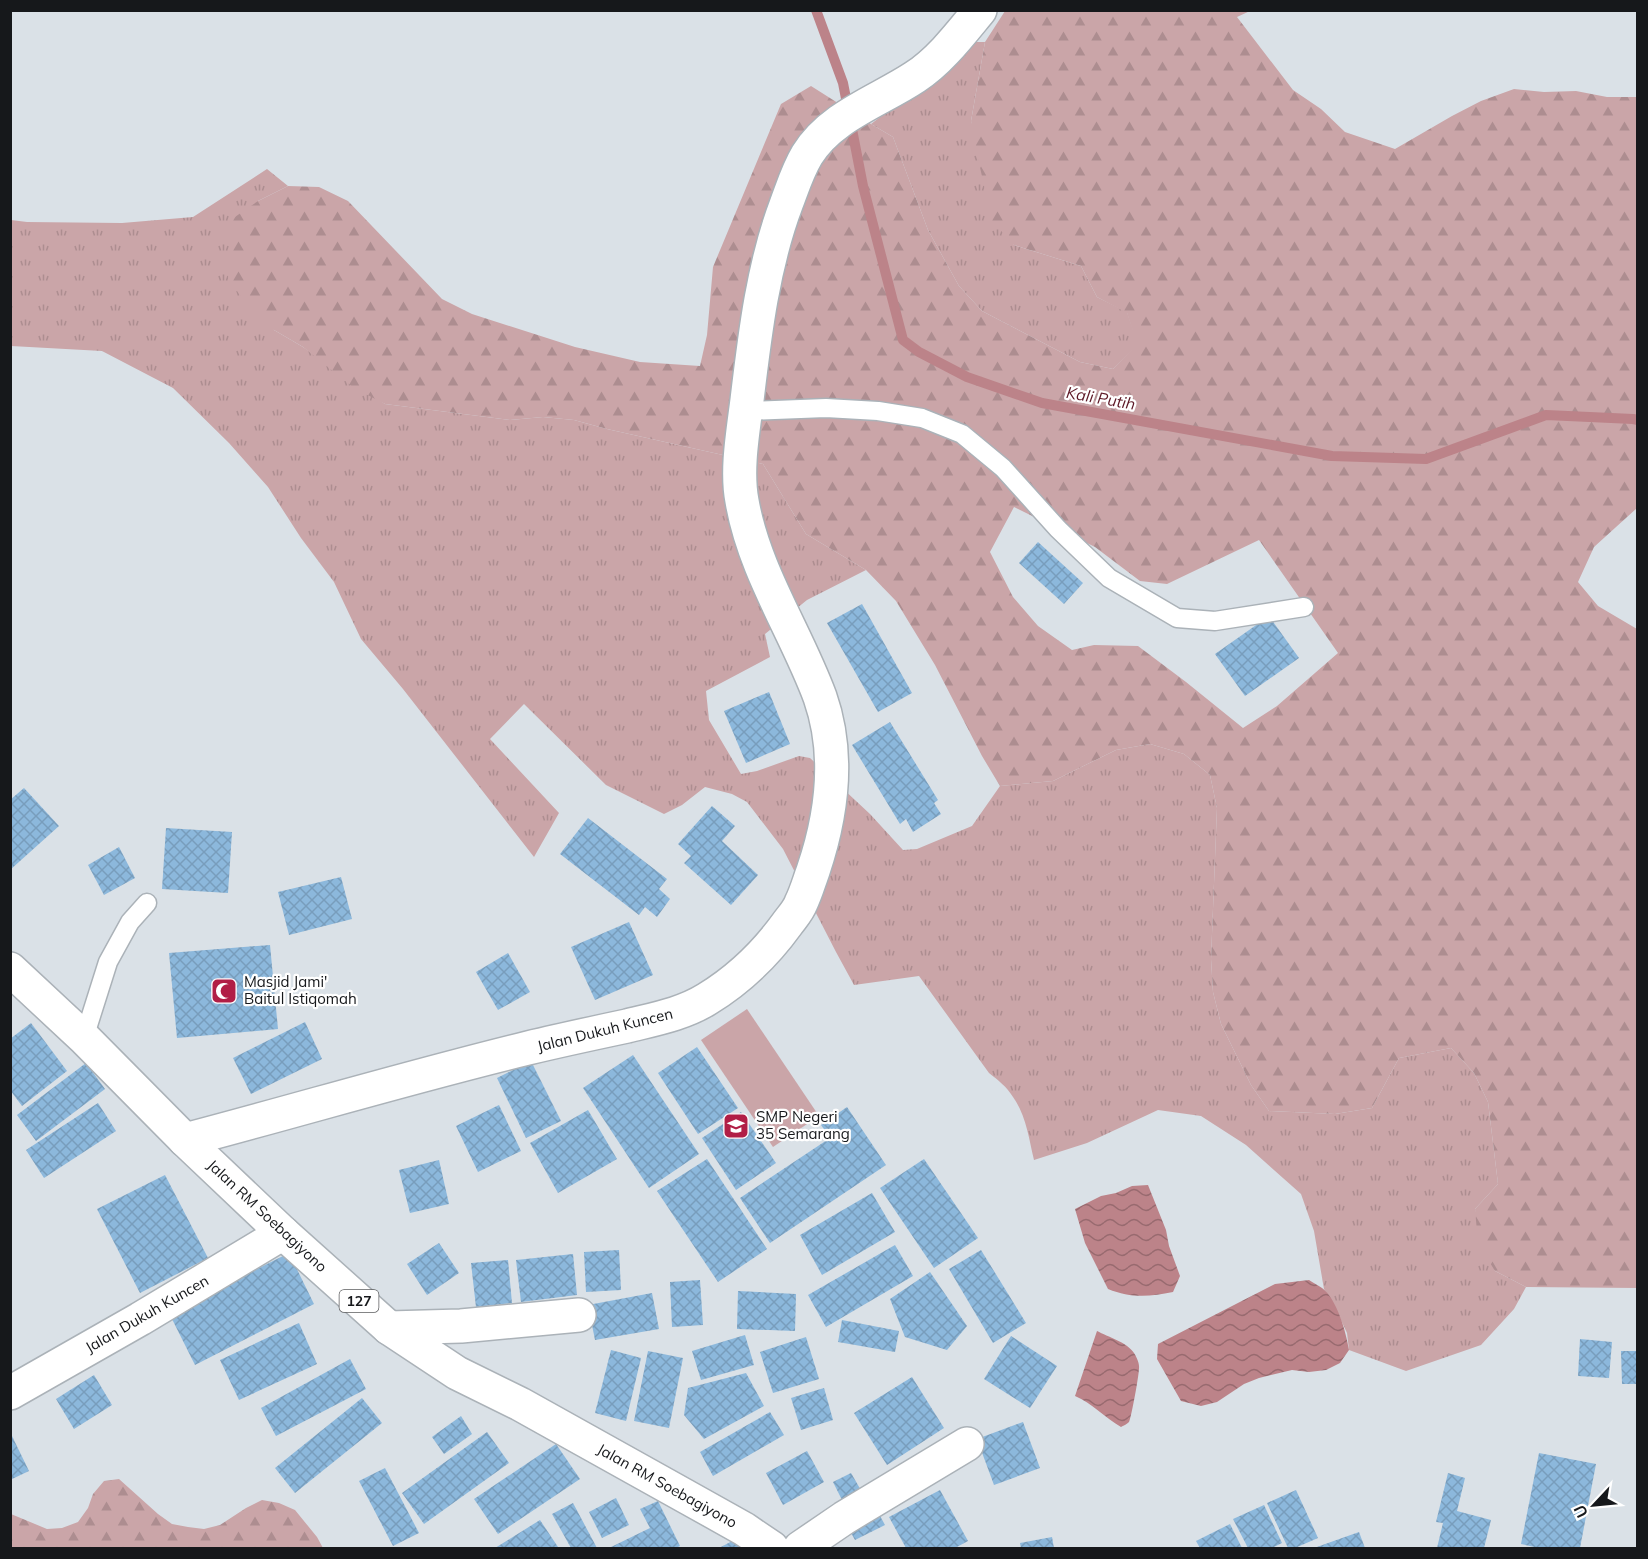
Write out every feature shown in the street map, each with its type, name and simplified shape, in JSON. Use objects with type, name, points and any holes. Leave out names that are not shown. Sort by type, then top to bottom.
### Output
[{"type":"street","name":"Jalan Dukuh Kuncen","points":[[185,1140],[527,1048],[671,1016],[705,1000],[744,972],[775,941],[801,904],[820,849],[830,805],[832,764],[830,734],[821,701],[755,550],[741,499],[740,455],[761,295],[770,251],[796,176],[809,152],[831,127],[918,75],[952,44],[980,10]]},
{"type":"street","name":"Jalan RM Soebagiyono","points":[[10,969],[84,1038],[185,1140],[283,1233],[389,1328],[457,1373],[520,1404],[744,1529],[772,1548]]},
{"type":"street","name":"Jalan Dukuh Kuncen","points":[[10,1393],[140,1319],[283,1233]]},
{"type":"street","points":[[389,1328],[461,1326],[579,1315]]},
{"type":"street","points":[[800,1548],[844,1518],[967,1444]]},
{"type":"lane","points":[[746,411],[826,408],[878,411],[922,418],[962,434],[1003,468],[1058,529],[1109,578],[1177,618],[1215,621],[1305,607]]},
{"type":"lane","points":[[84,1038],[108,962],[130,922],[147,903]]},
{"type":"green space","points":[[1005,11],[1250,11],[1237,17],[1293,90],[1321,109],[1345,132],[1395,149],[1481,101],[1514,89],[1544,92],[1576,91],[1607,97],[1637,97],[1637,508],[1594,547],[1578,582],[1598,606],[1637,629],[1637,1288],[1526,1287],[1495,1271],[1478,1243],[1475,1209],[1498,1184],[1488,1102],[1474,1073],[1451,1048],[1399,1058],[1372,1108],[1335,1114],[1269,1111],[1251,1085],[1221,1024],[1213,992],[1211,959],[1217,808],[1210,775],[1184,754],[1150,744],[1116,750],[1053,781],[1000,786],[935,665],[896,601],[866,570],[806,534],[763,464],[574,420],[543,417],[510,420],[385,404],[354,388],[303,347],[274,330],[249,307],[228,279],[232,219],[258,201],[288,186],[319,187],[348,201],[442,299],[472,314],[575,347],[640,362],[700,366],[707,335],[713,267],[781,104],[811,86],[893,137],[928,230],[959,286],[982,311],[1080,362],[1113,369],[1137,344],[1127,313],[1097,297],[1081,266],[1014,245],[992,221],[971,121],[985,42]],"holes":[[[1014,507],[1095,547],[1140,581],[1167,584],[1259,540],[1338,653],[1277,706],[1243,728],[1138,646],[1094,645],[1072,650],[1038,626],[1013,597],[990,552]]]},
{"type":"green space","points":[[968,42],[985,42],[971,121],[1014,245],[1081,266],[1097,297],[1127,312],[1138,344],[1113,369],[1080,362],[982,311],[959,286],[928,230],[893,137],[871,124],[938,73]]},
{"type":"green space","points":[[267,169],[288,186],[258,201],[274,330],[303,347],[385,404],[510,420],[543,417],[574,420],[763,464],[806,534],[866,570],[807,600],[765,634],[770,657],[706,691],[709,720],[741,774],[757,771],[799,756],[810,758],[870,814],[903,850],[917,849],[972,826],[1000,786],[1053,781],[1116,750],[1150,744],[1184,754],[1210,775],[1217,808],[1211,959],[1213,992],[1221,1024],[1251,1085],[1269,1111],[1335,1114],[1372,1108],[1399,1058],[1451,1048],[1474,1073],[1488,1102],[1498,1184],[1475,1209],[1495,1271],[1526,1287],[1514,1309],[1481,1345],[1406,1371],[1349,1350],[1347,1333],[1324,1289],[1314,1231],[1301,1194],[1246,1145],[1201,1116],[1158,1110],[1087,1143],[1034,1160],[1021,1111],[1011,1093],[989,1073],[919,976],[854,985],[783,849],[747,802],[732,794],[705,787],[682,805],[664,814],[606,785],[524,704],[490,739],[559,813],[534,857],[403,689],[361,639],[334,582],[301,538],[268,487],[229,443],[173,388],[102,351],[11,346],[11,220],[122,223],[193,217]]},
{"type":"green space","points":[[747,1009],[819,1116],[773,1147],[701,1040]]},
{"type":"green space","points":[[119,1479],[172,1524],[188,1527],[204,1529],[220,1525],[262,1500],[279,1503],[295,1510],[323,1548],[11,1548],[11,1514],[47,1529],[62,1528],[78,1522],[88,1508],[93,1494],[104,1481]]},
{"type":"water","points":[[1148,1185],[1166,1230],[1180,1276],[1173,1292],[1140,1296],[1116,1292],[1108,1289],[1085,1243],[1075,1209],[1101,1196],[1132,1186]]},
{"type":"water","points":[[1309,1280],[1327,1293],[1340,1316],[1349,1350],[1340,1363],[1326,1370],[1309,1372],[1292,1370],[1259,1378],[1244,1384],[1217,1402],[1201,1406],[1181,1401],[1157,1359],[1158,1344],[1275,1284]]},
{"type":"water","points":[[1097,1331],[1131,1349],[1138,1363],[1139,1370],[1130,1419],[1121,1427],[1075,1396]]},
{"type":"building","points":[[1038,542],[1083,583],[1064,604],[1019,563]]},
{"type":"building","points":[[862,604],[912,693],[878,712],[827,623]]},
{"type":"building","points":[[1269,616],[1299,658],[1245,696],[1215,654]]},
{"type":"building","points":[[769,692],[790,744],[746,763],[724,711]]},
{"type":"building","points":[[890,722],[938,800],[934,803],[941,814],[913,832],[906,819],[900,824],[852,745]]},
{"type":"building","points":[[24,788],[59,826],[10,870],[10,800]]},
{"type":"building","points":[[712,806],[735,826],[722,841],[758,875],[731,905],[684,863],[691,856],[678,844]]},
{"type":"building","points":[[588,818],[667,879],[659,889],[670,899],[657,917],[645,907],[639,915],[560,854]]},
{"type":"building","points":[[166,828],[232,832],[228,893],[162,889]]},
{"type":"building","points":[[119,847],[135,878],[104,895],[88,865]]},
{"type":"building","points":[[341,877],[352,919],[289,935],[278,892]]},
{"type":"building","points":[[629,922],[653,975],[595,1000],[571,947]]},
{"type":"building","name":"Masjid Jami' Baitul Istiqomah","points":[[270,945],[278,1029],[177,1038],[169,953]]},
{"type":"building","points":[[508,953],[530,992],[498,1010],[476,972]]},
{"type":"building","points":[[305,1022],[322,1059],[251,1094],[233,1058]]},
{"type":"building","points":[[31,1023],[67,1071],[22,1106],[10,1090],[10,1039]]},
{"type":"building","points":[[697,1047],[738,1108],[698,1134],[658,1073]]},
{"type":"building","points":[[633,1055],[699,1154],[649,1188],[583,1088]]},
{"type":"building","points":[[531,1061],[561,1121],[526,1138],[497,1078]]},
{"type":"building","points":[[86,1063],[105,1089],[36,1141],[17,1115]]},
{"type":"building","points":[[98,1103],[116,1131],[44,1178],[26,1150]]},
{"type":"building","points":[[499,1105],[521,1151],[478,1172],[456,1126]]},
{"type":"building","points":[[847,1107],[886,1165],[770,1243],[740,1198],[830,1138],[821,1125]]},
{"type":"building","points":[[588,1110],[617,1159],[558,1193],[530,1143]]},
{"type":"building","points":[[741,1112],[776,1163],[736,1190],[702,1138]]},
{"type":"building","points":[[707,1159],[767,1249],[718,1282],[657,1191]]},
{"type":"building","points":[[924,1159],[978,1238],[934,1268],[880,1188]]},
{"type":"building","points":[[439,1160],[449,1204],[410,1213],[399,1170]]},
{"type":"building","points":[[165,1175],[208,1258],[140,1293],[97,1209]]},
{"type":"building","points":[[872,1193],[895,1232],[822,1275],[800,1235]]},
{"type":"building","points":[[439,1243],[459,1273],[427,1295],[407,1264]]},
{"type":"building","points":[[895,1245],[913,1276],[826,1327],[808,1295]]},
{"type":"building","points":[[619,1250],[621,1290],[586,1292],[584,1252]]},
{"type":"building","points":[[981,1250],[1026,1323],[993,1343],[949,1269]]},
{"type":"building","points":[[289,1253],[314,1304],[195,1365],[169,1313]]},
{"type":"building","points":[[573,1254],[577,1295],[521,1302],[516,1260]]},
{"type":"building","points":[[508,1260],[512,1303],[476,1307],[471,1263]]},
{"type":"building","points":[[930,1272],[967,1326],[947,1350],[905,1337],[890,1299]]},
{"type":"building","points":[[700,1280],[703,1325],[672,1327],[670,1282]]},
{"type":"building","points":[[738,1291],[796,1294],[795,1331],[737,1329]]},
{"type":"building","points":[[652,1293],[659,1329],[595,1340],[588,1305]]},
{"type":"building","points":[[842,1320],[899,1331],[895,1352],[838,1342]]},
{"type":"building","points":[[299,1323],[317,1364],[239,1400],[220,1360]]},
{"type":"building","points":[[745,1335],[754,1365],[701,1380],[692,1351]]},
{"type":"building","points":[[1011,1336],[1057,1366],[1030,1408],[984,1379]]},
{"type":"building","points":[[806,1337],[819,1379],[773,1393],[760,1352]]},
{"type":"building","points":[[1580,1339],[1612,1342],[1609,1378],[1578,1376]]},
{"type":"building","points":[[611,1350],[641,1358],[626,1421],[595,1413]]},
{"type":"building","points":[[648,1351],[683,1358],[669,1428],[634,1421]]},
{"type":"building","points":[[1621,1351],[1638,1351],[1638,1384],[1622,1384]]},
{"type":"building","points":[[350,1359],[366,1389],[276,1436],[261,1408]]},
{"type":"building","points":[[746,1373],[764,1406],[704,1439],[684,1415],[688,1388]]},
{"type":"building","points":[[94,1375],[112,1405],[74,1429],[56,1399]]},
{"type":"building","points":[[912,1377],[944,1428],[887,1465],[854,1413]]},
{"type":"building","points":[[824,1388],[833,1420],[801,1430],[791,1398]]},
{"type":"building","points":[[362,1398],[382,1423],[295,1493],[275,1468]]},
{"type":"building","points":[[770,1412],[784,1435],[713,1476],[700,1452]]},
{"type":"building","points":[[461,1416],[472,1434],[444,1454],[432,1437]]},
{"type":"building","points":[[1023,1422],[1040,1468],[994,1485],[977,1439]]},
{"type":"building","points":[[487,1432],[509,1463],[424,1524],[402,1493]]},
{"type":"building","points":[[12,1436],[29,1471],[10,1480],[10,1437]]},
{"type":"building","points":[[556,1444],[580,1479],[498,1534],[474,1499]]},
{"type":"building","points":[[807,1451],[824,1482],[783,1505],[766,1473]]},
{"type":"building","points":[[1539,1453],[1596,1464],[1580,1548],[1539,1548],[1521,1544]]},
{"type":"building","points":[[385,1468],[419,1533],[393,1546],[359,1481]]},
{"type":"building","points":[[851,1473],[862,1492],[843,1502],[833,1482]]},
{"type":"building","points":[[1448,1473],[1465,1478],[1457,1511],[1491,1520],[1484,1548],[1437,1548],[1443,1523],[1436,1522]]},
{"type":"building","points":[[940,1490],[968,1541],[955,1548],[906,1548],[889,1517]]},
{"type":"building","points":[[1296,1490],[1318,1538],[1295,1548],[1288,1548],[1267,1503]]},
{"type":"building","points":[[616,1498],[629,1525],[602,1538],[589,1512]]},
{"type":"building","points":[[658,1501],[680,1546],[676,1548],[609,1548],[650,1528],[640,1509]]},
{"type":"building","points":[[573,1503],[597,1548],[571,1548],[552,1514]]},
{"type":"building","points":[[874,1505],[885,1525],[855,1540],[844,1520]]},
{"type":"building","points":[[1264,1505],[1282,1543],[1272,1548],[1248,1548],[1233,1519]]},
{"type":"building","points":[[540,1520],[558,1547],[495,1548]]},
{"type":"building","points":[[1230,1524],[1242,1548],[1200,1548],[1196,1541]]},
{"type":"building","points":[[1359,1532],[1365,1548],[1314,1548]]},
{"type":"building","points":[[1052,1537],[1054,1548],[1021,1548],[1020,1543]]},
{"type":"building","points":[[736,1539],[742,1548],[719,1548]]},
{"type":"waterway","name":"Kali Putih","points":[[816,10],[843,83],[863,186],[903,340],[919,352],[967,377],[1042,403],[1332,456],[1426,459],[1546,415],[1638,420]]},
{"type":"place","name":"Masjid Jami' Baitul Istiqomah","points":[[224,991]]},
{"type":"place","name":"SMP Negeri 35 Semarang","points":[[736,1126]]}]
